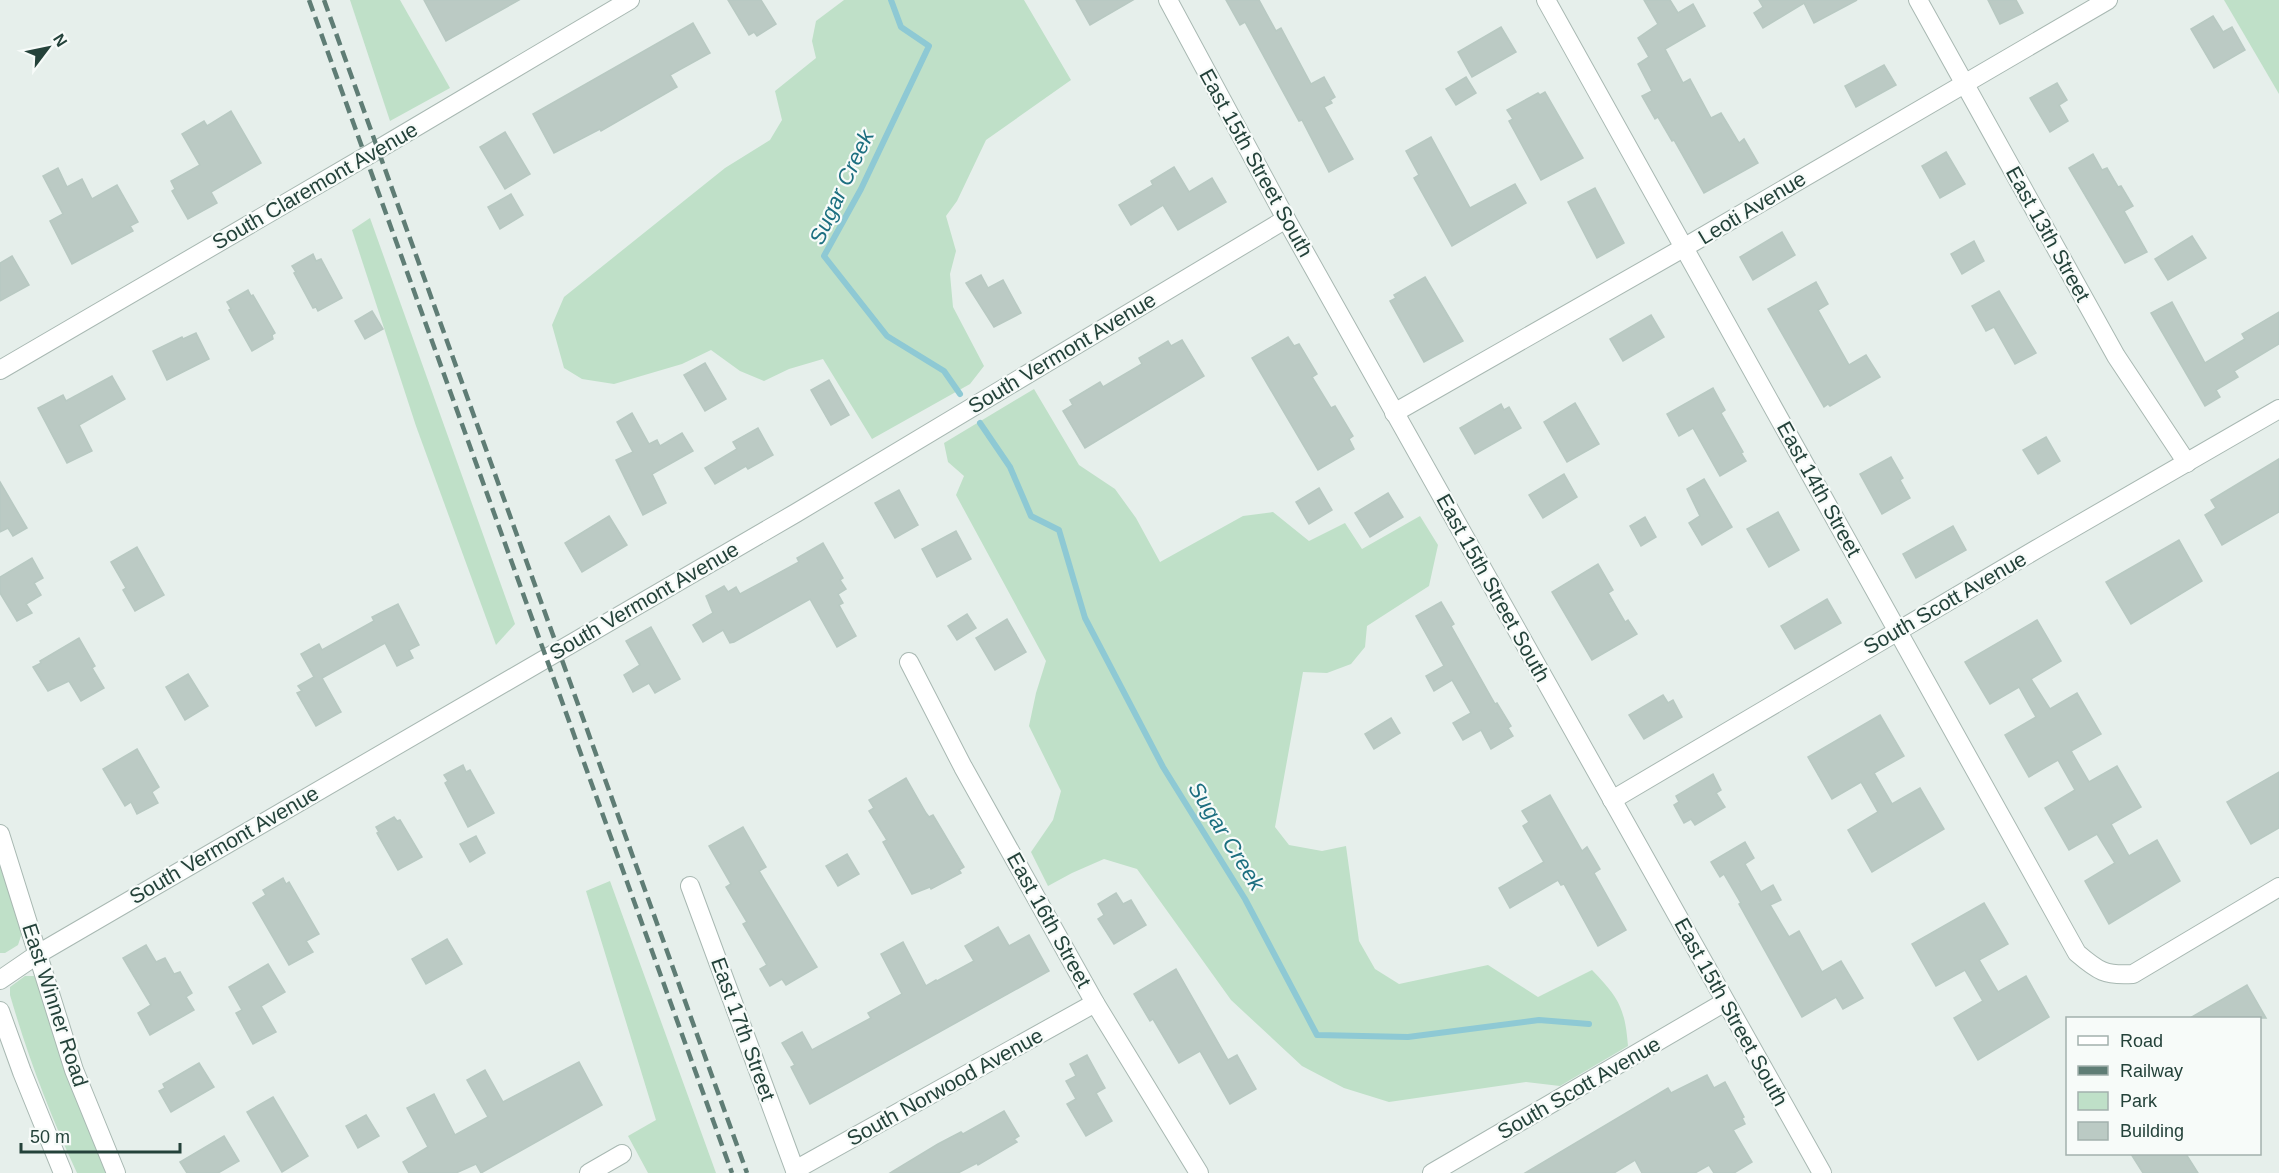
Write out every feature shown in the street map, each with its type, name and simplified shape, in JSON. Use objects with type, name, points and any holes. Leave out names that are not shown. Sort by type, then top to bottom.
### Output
[{"type":"street","name":"South Claremont Avenue","points":[[0,370],[630,0]]},
{"type":"street","name":"East 15th Street South","points":[[1168,0],[1394,413],[1822,1173]]},
{"type":"street","name":"East 14th Street","points":[[1546,0],[2077,952],[2099,971],[2115,976],[2133,974],[2279,887]]},
{"type":"street","name":"East 13th Street","points":[[1918,0],[2116,356],[2187,463]]},
{"type":"street","name":"Leoti Avenue","points":[[1394,413],[1685,247],[2108,0]]},
{"type":"street","name":"South Vermont Avenue","points":[[0,980],[38,954],[796,513],[1286,219]]},
{"type":"street","name":"South Scott Avenue","points":[[1612,800],[2279,410]]},
{"type":"street","name":"East 16th Street","points":[[909,662],[963,767],[1095,1004],[1199,1173]]},
{"type":"street","name":"East Winner Road","points":[[0,834],[74,1070],[116,1173]]},
{"type":"street","name":"East 17th Street","points":[[690,886],[795,1172]]},
{"type":"street","name":"South Scott Avenue","points":[[1432,1173],[1725,1002]]},
{"type":"street","name":"South Norwood Avenue","points":[[795,1172],[1095,1004]]},
{"type":"street","points":[[0,1011],[63,1173]]},
{"type":"street","points":[[589,1173],[622,1154]]},
{"type":"green space","points":[[350,0],[400,0],[450,88],[390,121]]},
{"type":"green space","points":[[844,0],[1024,0],[1071,80],[986,140],[957,201],[946,216],[956,251],[950,274],[953,307],[984,366],[970,384],[872,439],[823,359],[789,369],[764,381],[740,371],[711,350],[682,364],[614,384],[582,379],[564,368],[552,325],[564,297],[725,168],[770,140],[782,120],[775,91],[816,58],[812,41],[816,21]]},
{"type":"green space","points":[[2224,0],[2279,0],[2279,94]]},
{"type":"green space","points":[[370,218],[515,624],[496,645],[416,426],[352,230]]},
{"type":"green space","points":[[1034,389],[1079,465],[1115,489],[1136,518],[1160,562],[1243,516],[1273,512],[1309,541],[1345,523],[1362,549],[1420,516],[1438,545],[1429,586],[1367,626],[1365,647],[1351,664],[1327,673],[1303,672],[1275,827],[1289,845],[1322,851],[1346,846],[1359,941],[1375,969],[1399,984],[1488,965],[1538,997],[1592,970],[1619,1003],[1625,1021],[1628,1046],[1560,1086],[1526,1082],[1389,1102],[1344,1088],[1302,1066],[1231,1000],[1137,869],[1104,859],[1048,886],[1031,852],[1053,820],[1061,791],[1029,726],[1046,661],[956,495],[964,476],[948,462],[944,443]]},
{"type":"green space","points":[[0,865],[22,933],[18,945],[5,953],[0,953]]},
{"type":"green space","points":[[610,881],[716,1173],[648,1173],[628,1136],[656,1120],[586,891]]},
{"type":"green space","points":[[25,976],[34,976],[39,985],[108,1173],[77,1173],[58,1129],[40,1086],[10,995],[10,987]]},
{"type":"building","points":[[424,0],[519,0],[446,41]]},
{"type":"building","points":[[728,0],[761,0],[776,24],[757,36],[754,32],[749,35]]},
{"type":"building","points":[[1076,0],[1133,0],[1090,25]]},
{"type":"building","points":[[1226,0],[1259,0],[1276,31],[1281,28],[1311,84],[1324,77],[1335,97],[1330,100],[1332,103],[1324,107],[1353,159],[1329,172],[1302,120],[1299,121],[1245,22],[1240,25]]},
{"type":"building","points":[[1644,0],[1670,0],[1678,13],[1693,4],[1705,26],[1665,49],[1683,83],[1690,79],[1711,118],[1721,113],[1739,143],[1744,139],[1758,163],[1704,193],[1674,140],[1672,141],[1658,117],[1655,119],[1642,96],[1652,91],[1638,64],[1649,57],[1638,38],[1658,24]]},
{"type":"building","points":[[1759,0],[1857,0],[1814,23],[1804,3],[1763,28],[1754,13],[1763,7]]},
{"type":"building","points":[[1988,0],[2016,0],[2023,13],[2000,24]]},
{"type":"building","points":[[2213,16],[2223,32],[2232,27],[2245,50],[2214,68],[2191,29]]},
{"type":"building","points":[[693,23],[710,53],[670,75],[677,87],[601,131],[600,129],[554,153],[533,114]]},
{"type":"building","points":[[1501,27],[1516,52],[1472,77],[1458,52]]},
{"type":"building","points":[[1884,65],[1896,85],[1856,107],[1845,86]]},
{"type":"building","points":[[1466,77],[1476,93],[1456,105],[1446,89]]},
{"type":"building","points":[[2057,83],[2067,100],[2059,105],[2068,121],[2050,132],[2030,98]]},
{"type":"building","points":[[1545,92],[1583,158],[1541,180],[1509,121],[1513,119],[1507,110],[1538,93],[1540,95]]},
{"type":"building","points":[[231,111],[261,163],[211,192],[217,203],[188,219],[172,191],[175,189],[171,181],[200,165],[182,134],[204,121],[207,126]]},
{"type":"building","points":[[505,132],[530,174],[505,189],[480,147]]},
{"type":"building","points":[[1431,137],[1470,208],[1515,184],[1526,203],[1452,246],[1414,178],[1419,175],[1406,151]]},
{"type":"building","points":[[1946,152],[1965,184],[1940,198],[1922,166]]},
{"type":"building","points":[[2093,154],[2102,170],[2107,168],[2118,187],[2121,186],[2133,206],[2124,211],[2147,252],[2125,263],[2069,168]]},
{"type":"building","points":[[1174,167],[1189,192],[1212,178],[1226,202],[1178,230],[1163,205],[1131,225],[1119,205],[1153,185],[1151,181]]},
{"type":"building","points":[[58,168],[67,187],[82,179],[92,199],[117,185],[138,222],[130,226],[133,231],[72,264],[50,221],[63,214],[43,176]]},
{"type":"building","points":[[1595,188],[1624,243],[1597,258],[1568,202]]},
{"type":"building","points":[[511,194],[523,215],[500,229],[488,207]]},
{"type":"building","points":[[1782,232],[1795,255],[1753,280],[1740,257]]},
{"type":"building","points":[[2192,236],[2206,258],[2168,280],[2155,259]]},
{"type":"building","points":[[1974,241],[1984,261],[1962,274],[1951,254]]},
{"type":"building","points":[[313,254],[316,261],[321,259],[342,298],[318,311],[316,307],[313,308],[292,266]]},
{"type":"building","points":[[12,256],[29,285],[0,301],[0,263]]},
{"type":"building","points":[[981,275],[988,288],[1003,280],[1021,313],[994,327],[966,283]]},
{"type":"building","points":[[1425,277],[1463,341],[1424,362],[1390,301],[1396,298],[1394,295]]},
{"type":"building","points":[[1816,282],[1828,304],[1818,310],[1849,365],[1866,355],[1880,377],[1830,406],[1828,404],[1824,407],[1768,309]]},
{"type":"building","points":[[248,290],[275,333],[272,335],[273,339],[252,351],[229,310],[231,309],[227,302]]},
{"type":"building","points":[[1999,291],[2036,353],[2015,364],[1994,327],[1986,331],[1972,306]]},
{"type":"building","points":[[2172,302],[2205,363],[2245,339],[2242,334],[2279,312],[2279,344],[2234,371],[2238,377],[2216,390],[2220,397],[2205,406],[2151,313]]},
{"type":"building","points":[[372,311],[383,329],[365,339],[355,321]]},
{"type":"building","points":[[1651,315],[1664,337],[1623,361],[1610,339]]},
{"type":"building","points":[[196,333],[209,359],[167,380],[153,351]]},
{"type":"building","points":[[1288,337],[1294,346],[1299,344],[1317,374],[1312,377],[1331,408],[1335,406],[1353,436],[1349,439],[1354,449],[1318,470],[1252,358]]},
{"type":"building","points":[[1182,340],[1204,376],[1085,448],[1063,411],[1073,405],[1070,400],[1100,382],[1103,387],[1142,364],[1139,358],[1168,341],[1171,346]]},
{"type":"building","points":[[705,363],[726,399],[705,411],[684,375]]},
{"type":"building","points":[[112,376],[125,399],[79,425],[92,451],[67,463],[38,408],[63,395],[66,401]]},
{"type":"building","points":[[829,380],[849,415],[831,425],[811,390]]},
{"type":"building","points":[[1713,388],[1725,410],[1721,413],[1746,461],[1720,476],[1693,428],[1679,436],[1667,414]]},
{"type":"building","points":[[1575,403],[1599,444],[1567,462],[1544,422]]},
{"type":"building","points":[[1501,404],[1504,410],[1509,407],[1521,428],[1475,454],[1460,428]]},
{"type":"building","points":[[632,413],[649,444],[657,440],[660,446],[682,433],[693,451],[652,474],[666,503],[643,515],[616,460],[633,452],[617,422]]},
{"type":"building","points":[[758,428],[773,455],[748,469],[746,466],[715,484],[705,468],[737,449],[733,442]]},
{"type":"building","points":[[2046,437],[2060,461],[2038,474],[2023,450]]},
{"type":"building","points":[[1891,457],[1903,478],[1900,480],[1910,498],[1882,514],[1860,474]]},
{"type":"building","points":[[2279,459],[2279,512],[2222,545],[2205,515],[2216,508],[2211,500]]},
{"type":"building","points":[[1564,474],[1577,497],[1543,518],[1529,495]]},
{"type":"building","points":[[1704,479],[1732,527],[1702,545],[1689,523],[1700,516],[1687,489]]},
{"type":"building","points":[[0,482],[27,528],[13,536],[8,528],[0,532]]},
{"type":"building","points":[[1319,488],[1332,510],[1309,524],[1296,502]]},
{"type":"building","points":[[899,490],[918,525],[895,538],[875,503]]},
{"type":"building","points":[[1388,493],[1403,517],[1370,537],[1355,513]]},
{"type":"building","points":[[1778,512],[1799,550],[1769,567],[1747,529]]},
{"type":"building","points":[[609,516],[627,545],[582,572],[565,543]]},
{"type":"building","points":[[1645,517],[1656,537],[1641,546],[1630,526]]},
{"type":"building","points":[[1953,526],[1966,550],[1916,578],[1903,554]]},
{"type":"building","points":[[956,531],[971,559],[937,577],[922,549]]},
{"type":"building","points":[[2179,540],[2202,581],[2131,624],[2106,582]]},
{"type":"building","points":[[823,543],[843,578],[840,580],[846,589],[838,594],[843,603],[839,605],[856,636],[837,647],[810,599],[734,642],[730,643],[723,630],[703,642],[693,625],[713,613],[706,596],[724,586],[728,592],[736,587],[740,594],[799,562],[797,558]]},
{"type":"building","points":[[137,547],[164,595],[135,611],[123,590],[126,588],[111,562]]},
{"type":"building","points":[[32,558],[43,578],[34,583],[41,595],[26,604],[32,613],[17,621],[0,593],[0,577]]},
{"type":"building","points":[[1598,564],[1613,590],[1608,593],[1625,622],[1628,620],[1637,634],[1592,660],[1552,592]]},
{"type":"building","points":[[1827,599],[1841,623],[1795,649],[1781,626]]},
{"type":"building","points":[[1441,602],[1454,624],[1451,626],[1495,704],[1497,703],[1511,726],[1508,728],[1513,736],[1491,749],[1481,730],[1463,740],[1453,723],[1471,713],[1452,680],[1434,691],[1426,676],[1444,666],[1416,616]]},
{"type":"building","points":[[398,604],[419,645],[409,650],[413,658],[397,666],[385,643],[322,678],[341,712],[316,726],[297,693],[302,691],[298,686],[314,677],[301,654],[319,644],[322,650],[374,621],[372,617]]},
{"type":"building","points":[[967,614],[976,628],[957,640],[948,626]]},
{"type":"building","points":[[1007,619],[1026,652],[995,670],[976,638]]},
{"type":"building","points":[[2037,620],[2061,661],[2031,679],[2050,709],[2077,693],[2101,734],[2071,751],[2089,782],[2117,766],[2141,807],[2111,824],[2129,856],[2157,840],[2180,881],[2109,924],[2085,881],[2115,863],[2097,834],[2069,850],[2045,808],[2075,790],[2058,760],[2029,777],[2005,735],[2036,717],[2019,687],[1990,704],[1965,662]]},
{"type":"building","points":[[651,627],[680,679],[655,693],[649,683],[633,692],[624,675],[640,665],[626,641]]},
{"type":"building","points":[[79,638],[104,688],[81,701],[69,681],[48,691],[33,667]]},
{"type":"building","points":[[188,674],[208,706],[185,720],[166,687]]},
{"type":"building","points":[[1663,695],[1668,703],[1673,700],[1682,717],[1644,739],[1629,715]]},
{"type":"building","points":[[1880,715],[1904,756],[1874,773],[1892,804],[1920,788],[1944,829],[1872,872],[1848,830],[1878,812],[1861,782],[1832,799],[1808,757]]},
{"type":"building","points":[[1391,718],[1400,733],[1374,749],[1365,734]]},
{"type":"building","points":[[137,749],[159,787],[152,792],[158,803],[137,814],[131,802],[125,806],[103,769]]},
{"type":"building","points":[[463,765],[466,772],[470,770],[494,813],[468,827],[445,783],[448,781],[444,775]]},
{"type":"building","points":[[2279,772],[2279,828],[2251,844],[2227,802]]},
{"type":"building","points":[[1713,774],[1721,790],[1716,793],[1725,807],[1695,825],[1691,819],[1684,823],[1674,805],[1679,802],[1676,796]]},
{"type":"building","points":[[906,778],[926,813],[929,817],[933,815],[964,867],[959,870],[961,873],[931,889],[930,887],[912,894],[883,842],[887,840],[869,811],[874,808],[869,800]]},
{"type":"building","points":[[1550,795],[1582,851],[1587,847],[1600,869],[1594,873],[1626,930],[1598,946],[1564,884],[1561,885],[1558,880],[1510,908],[1499,888],[1544,862],[1523,826],[1529,822],[1522,811]]},
{"type":"building","points":[[394,817],[397,821],[400,820],[422,857],[398,870],[377,833],[379,832],[376,827]]},
{"type":"building","points":[[743,827],[766,867],[759,871],[817,967],[786,985],[782,979],[770,986],[760,969],[767,965],[743,924],[747,922],[726,887],[731,884],[709,846]]},
{"type":"building","points":[[476,836],[485,853],[470,862],[460,844]]},
{"type":"building","points":[[1745,842],[1754,858],[1745,864],[1761,892],[1773,885],[1781,900],[1770,905],[1789,937],[1799,931],[1822,972],[1841,961],[1863,998],[1843,1009],[1836,997],[1802,1017],[1724,874],[1720,877],[1711,862]]},
{"type":"building","points":[[847,854],[859,874],[838,886],[826,866]]},
{"type":"building","points":[[283,878],[286,884],[289,882],[319,934],[306,941],[313,952],[289,965],[253,903],[266,895],[263,890]]},
{"type":"building","points":[[1116,893],[1123,904],[1131,900],[1146,925],[1114,944],[1098,919],[1104,915],[1098,904]]},
{"type":"building","points":[[1984,903],[2008,944],[1979,960],[1998,992],[2026,976],[2049,1017],[1978,1060],[1954,1018],[1983,1001],[1965,970],[1936,986],[1912,944]]},
{"type":"building","points":[[998,927],[1009,946],[1029,935],[1049,971],[810,1104],[791,1067],[795,1065],[782,1043],[802,1032],[812,1050],[871,1018],[868,1013],[902,994],[881,954],[903,942],[926,986],[974,961],[965,946]]},
{"type":"building","points":[[447,939],[462,964],[426,984],[412,959]]},
{"type":"building","points":[[146,945],[156,962],[165,958],[174,974],[180,972],[192,993],[186,997],[194,1010],[150,1035],[138,1013],[151,1005],[123,958]]},
{"type":"building","points":[[268,964],[285,992],[261,1006],[276,1032],[253,1044],[236,1013],[242,1010],[229,987]]},
{"type":"building","points":[[1176,969],[1228,1060],[1237,1055],[1256,1089],[1230,1104],[1200,1051],[1179,1063],[1153,1019],[1150,1021],[1134,994]]},
{"type":"building","points":[[2247,985],[2266,1018],[2261,1017],[2192,1017]]},
{"type":"building","points":[[1087,1055],[1105,1088],[1096,1093],[1112,1121],[1086,1136],[1067,1104],[1076,1099],[1066,1081],[1076,1076],[1070,1064]]},
{"type":"building","points":[[579,1062],[602,1105],[481,1173],[476,1164],[456,1173],[409,1173],[403,1162],[428,1147],[407,1108],[434,1094],[455,1135],[488,1117],[467,1080],[485,1070],[503,1102]]},
{"type":"building","points":[[199,1063],[214,1087],[171,1112],[159,1091],[165,1088],[163,1084]]},
{"type":"building","points":[[1707,1075],[1714,1088],[1725,1082],[1744,1117],[1742,1118],[1745,1124],[1733,1130],[1752,1162],[1734,1173],[1714,1173],[1709,1165],[1695,1173],[1642,1173],[1635,1160],[1614,1173],[1525,1173],[1668,1088],[1671,1093]]},
{"type":"building","points":[[273,1097],[308,1156],[282,1172],[247,1112]]},
{"type":"building","points":[[1004,1111],[1019,1136],[1014,1139],[1017,1142],[978,1165],[977,1163],[958,1173],[890,1173],[938,1144],[961,1132],[963,1134]]},
{"type":"building","points":[[366,1115],[379,1136],[358,1148],[346,1126]]},
{"type":"building","points":[[224,1136],[239,1161],[218,1173],[187,1173],[180,1162]]},
{"type":"building","points":[[2132,1155],[2187,1155],[2198,1173],[2143,1173]]},
{"type":"waterway","name":"Sugar Creek","points":[[891,0],[901,27],[929,46],[861,189],[824,256],[887,336],[944,371],[960,394]]},
{"type":"waterway","name":"Sugar Creek","points":[[980,423],[1010,467],[1031,516],[1059,530],[1085,618],[1163,767],[1245,899],[1317,1035],[1408,1037],[1539,1020],[1589,1024]]},
{"type":"railway","points":[[309,0],[732,1173]]},
{"type":"railway","points":[[324,0],[747,1173]]}]
